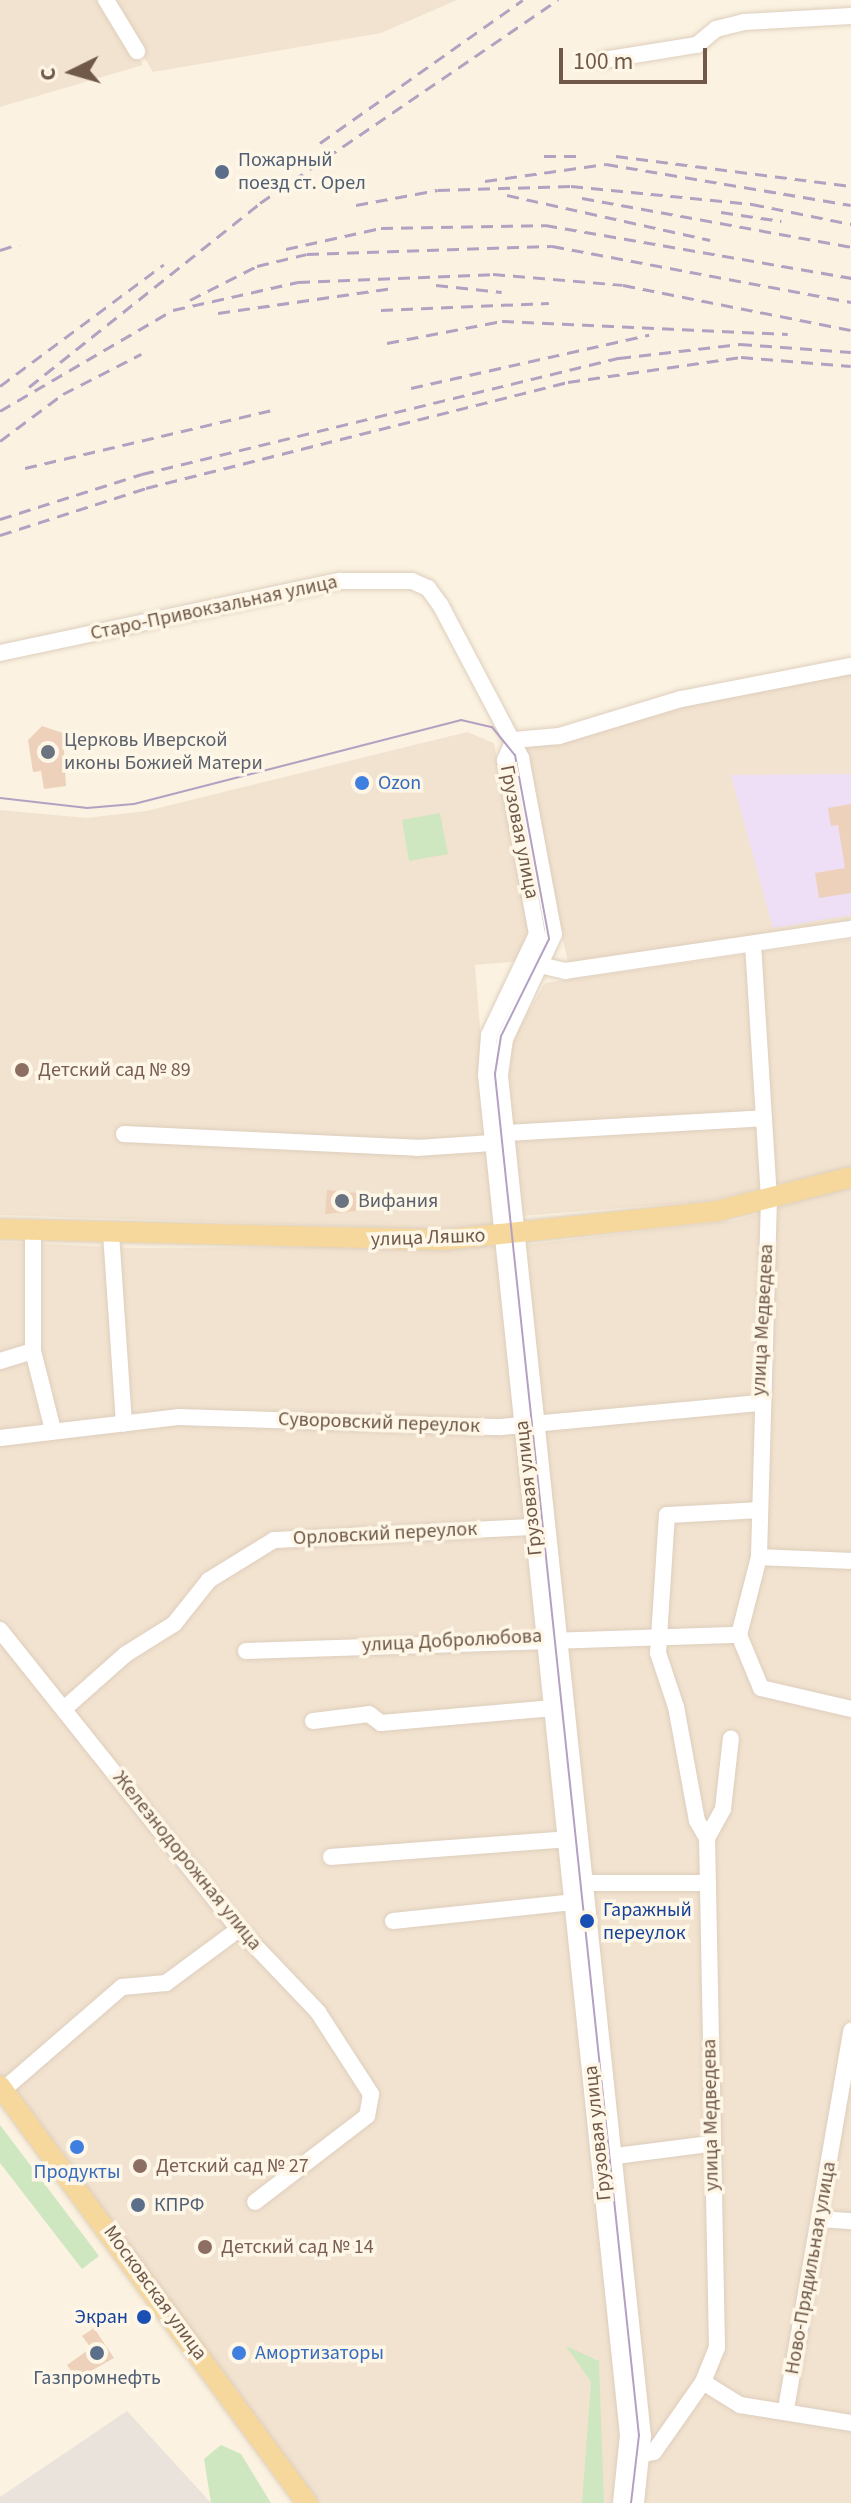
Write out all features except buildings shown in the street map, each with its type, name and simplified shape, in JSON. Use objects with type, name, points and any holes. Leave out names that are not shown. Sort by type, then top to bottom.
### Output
[{"type":"main road","name":"улица Ляшко","points":[[0,1229],[403,1241],[509,1234],[717,1211],[851,1177]]},
{"type":"main road","name":"Московская улица","points":[[1,2095],[307,2503]]},
{"type":"main road","name":"Московская улица","points":[[67,2185],[290,2503]]},
{"type":"street","points":[[106,0],[137,51]]},
{"type":"street","points":[[603,60],[686,48],[716,29],[744,22],[851,16]]},
{"type":"street","name":"Старо-Привокзальная улица","points":[[0,653],[340,581],[395,579],[428,588],[514,740]]},
{"type":"street","points":[[514,740],[559,736],[681,699],[851,666]]},
{"type":"street","name":"Грузовая улица","points":[[499,1138],[501,1053],[544,966],[553,923],[514,740]]},
{"type":"street","name":"Грузовая улица","points":[[514,740],[505,760],[537,934],[487,1044],[509,1234],[522,1426],[533,1527],[554,1637],[553,1708],[568,1839],[580,1883],[575,1902],[608,2157]]},
{"type":"street","points":[[544,966],[565,971],[851,929]]},
{"type":"street","name":"улица Медведева","points":[[739,1635],[759,1557],[759,1403],[769,1198],[753,944]]},
{"type":"street","points":[[124,1134],[417,1148],[499,1138],[764,1118]]},
{"type":"street","points":[[33,1230],[33,1351],[53,1430]]},
{"type":"street","points":[[111,1233],[124,1424]]},
{"type":"street","name":"Грузовая улица","points":[[509,1234],[540,1425],[554,1637],[637,2456],[636,2503]]},
{"type":"street","points":[[0,1361],[33,1351]]},
{"type":"street","name":"Суворовский переулок","points":[[0,1438],[178,1417],[522,1426],[759,1403]]},
{"type":"street","points":[[707,1838],[685,1775],[658,1637],[667,1515],[758,1510]]},
{"type":"street","name":"Орловский переулок","points":[[65,1708],[126,1654],[174,1624],[209,1580],[274,1540],[533,1527]]},
{"type":"street","points":[[759,1557],[851,1561]]},
{"type":"street","name":"Железнодорожная улица","points":[[0,1630],[239,1929],[318,2012],[371,2094],[367,2116],[255,2202]]},
{"type":"street","points":[[739,1635],[761,1688],[851,1709]]},
{"type":"street","name":"улица Добролюбова","points":[[246,1651],[554,1637],[739,1635]]},
{"type":"street","points":[[313,1721],[369,1714],[381,1723],[553,1708]]},
{"type":"street","name":"улица Медведева","points":[[637,2456],[654,2452],[703,2382],[717,2340],[710,2144],[707,1838],[723,1809],[731,1738]]},
{"type":"street","points":[[331,1857],[568,1839]]},
{"type":"street","points":[[580,1883],[708,1883]]},
{"type":"street","points":[[393,1921],[575,1902]]},
{"type":"street","points":[[1,2095],[122,1987],[166,1983],[239,1929]]},
{"type":"street","name":"Ново-Прядильная улица","points":[[786,2409],[851,2031]]},
{"type":"street","points":[[608,2157],[710,2144]]},
{"type":"street","points":[[821,2219],[851,2221]]},
{"type":"street","points":[[703,2382],[740,2405],[786,2409],[851,2423]]},
{"type":"street","name":"Грузовая улица","points":[[621,2503],[637,2456]]},
{"type":"shaded area","points":[[0,0],[104,0],[143,65],[0,107]]},
{"type":"shaded area","points":[[109,0],[457,0],[381,33],[153,72]]},
{"type":"shaded area","points":[[851,672],[851,922],[568,963],[522,746],[668,707]]},
{"type":"shaded area","points":[[467,732],[494,743],[531,929],[520,961],[475,965],[496,1225],[429,1229],[0,1215],[0,810],[87,818],[146,811]]},
{"type":"shaded area","points":[[851,774],[851,915],[773,928],[731,775]]},
{"type":"shaded area","points":[[851,939],[851,1167],[708,1201],[521,1216],[505,1076],[514,1037],[545,983]]},
{"type":"shaded area","points":[[851,1185],[851,2503],[641,2503],[650,2459],[524,1245],[737,1220]]},
{"type":"shaded area","points":[[0,1242],[136,1248],[497,1246],[627,2458],[618,2503],[319,2503],[0,2076]]},
{"type":"shaded area","points":[[127,2411],[211,2503],[0,2503],[0,2497]]},
{"type":"green space","points":[[440,813],[448,854],[409,861],[402,820]]},
{"type":"green space","points":[[0,2125],[99,2256],[82,2269],[0,2163]]},
{"type":"green space","points":[[566,2346],[599,2361],[604,2503],[582,2503],[591,2382]]},
{"type":"green space","points":[[221,2445],[241,2454],[271,2503],[211,2503],[204,2459]]},
{"type":"tram line","points":[[0,798],[87,808],[134,804],[461,720],[492,727],[515,755],[549,939],[501,1036],[495,1075],[639,2435],[631,2503]]},
{"type":"railway","points":[[320,143],[523,0]]},
{"type":"railway","points":[[29,387],[260,203],[558,0]]},
{"type":"railway","points":[[544,156],[576,156]]},
{"type":"railway","points":[[616,156],[851,186]]},
{"type":"railway","points":[[485,181],[606,164],[851,205]]},
{"type":"railway","points":[[356,205],[438,190],[571,186],[752,204],[851,224]]},
{"type":"railway","points":[[507,195],[710,240]]},
{"type":"railway","points":[[582,198],[851,247]]},
{"type":"railway","points":[[721,212],[781,221]]},
{"type":"railway","points":[[286,249],[381,228],[545,225],[851,278]]},
{"type":"railway","points":[[0,250],[19,244]]},
{"type":"railway","points":[[190,300],[257,266],[307,254],[552,246],[851,302]]},
{"type":"railway","points":[[0,386],[164,264]]},
{"type":"railway","points":[[0,411],[173,310],[298,282],[493,274],[623,285],[851,330]]},
{"type":"railway","points":[[436,285],[502,292]]},
{"type":"railway","points":[[218,313],[393,288]]},
{"type":"railway","points":[[381,310],[549,303]]},
{"type":"railway","points":[[387,343],[502,321],[788,334]]},
{"type":"railway","points":[[411,388],[649,335]]},
{"type":"railway","points":[[0,519],[142,474],[619,358],[740,344],[851,352]]},
{"type":"railway","points":[[0,441],[63,394],[141,354]]},
{"type":"railway","points":[[0,535],[146,488],[568,382],[741,357],[851,366]]},
{"type":"railway","points":[[25,468],[272,410]]},
{"type":"place","name":"Пожарный поезд ст. Орел","points":[[222,172]]},
{"type":"place","name":"Церковь Иверской иконы Божией Матери","points":[[48,752]]},
{"type":"place","name":"Ozon","points":[[362,783]]},
{"type":"place","name":"Детский сад № 89","points":[[22,1070]]},
{"type":"place","name":"Вифания","points":[[342,1201]]},
{"type":"place","name":"Гаражный переулок","points":[[587,1921]]},
{"type":"place","name":"Продукты","points":[[77,2147]]},
{"type":"place","name":"Детский сад № 27","points":[[140,2166]]},
{"type":"place","name":"КПРФ","points":[[138,2205]]},
{"type":"place","name":"Детский сад № 14","points":[[205,2247]]},
{"type":"place","name":"Экран","points":[[144,2317]]},
{"type":"place","name":"Газпромнефть","points":[[97,2353]]},
{"type":"place","name":"Амортизаторы","points":[[239,2353]]}]
